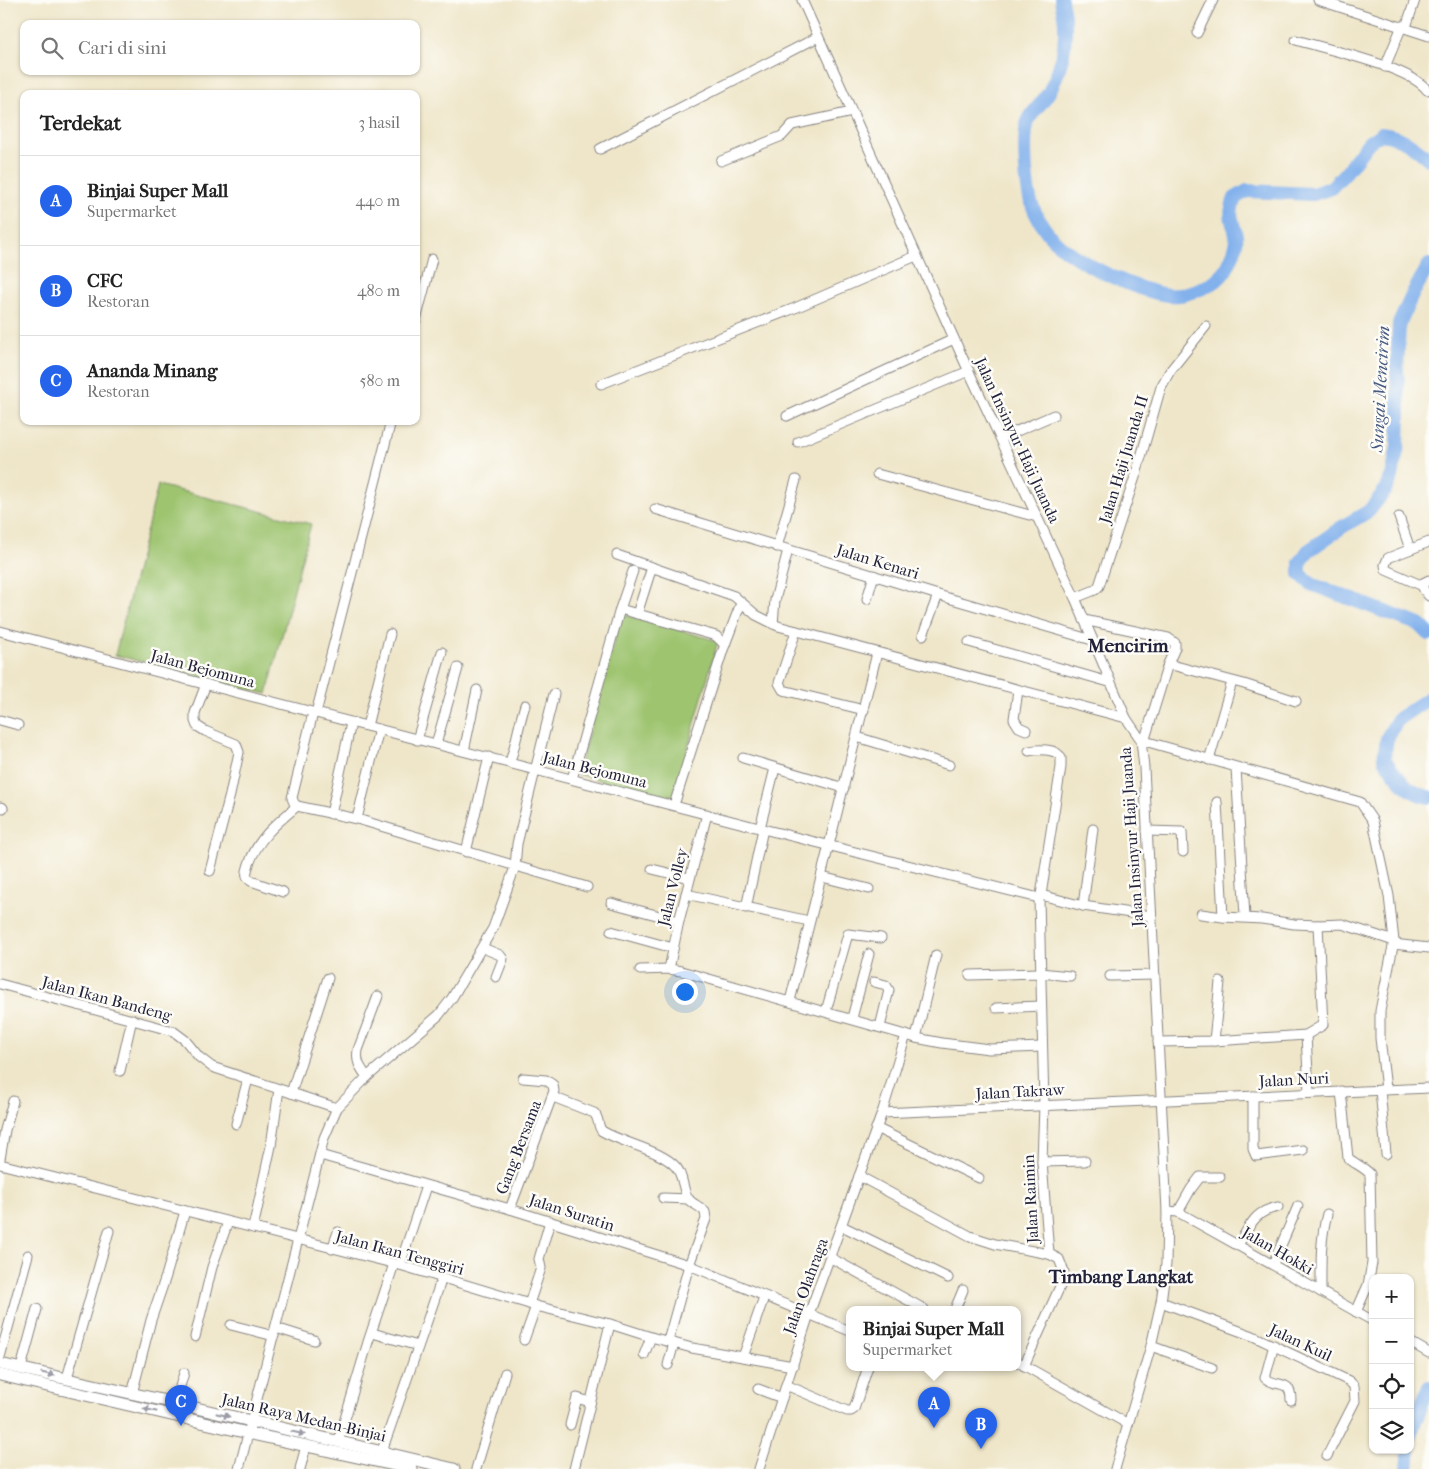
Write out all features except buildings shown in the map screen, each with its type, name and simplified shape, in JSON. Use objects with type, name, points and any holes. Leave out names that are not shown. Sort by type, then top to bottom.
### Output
[{"type":"main road","name":"Jalan Raya Medan-Binjai","points":[[0,1364],[175,1403],[306,1446],[412,1469]]},
{"type":"main road","name":"Jalan Raya Medan-Binjai","points":[[0,1375],[250,1428],[382,1451],[454,1469]]},
{"type":"street","name":"Jalan Insinyur Haji Juanda","points":[[802,0],[954,340],[1084,620],[1109,682],[1126,718],[1142,741],[1167,1210],[1166,1264],[1161,1302],[1151,1346],[1115,1469]]},
{"type":"street","points":[[1196,33],[1213,0]]},
{"type":"street","points":[[1318,0],[1339,3],[1429,36]]},
{"type":"street","points":[[1385,67],[1414,0]]},
{"type":"street","points":[[600,149],[818,37]]},
{"type":"street","points":[[1296,40],[1372,61],[1414,80],[1427,90]]},
{"type":"street","points":[[721,161],[782,136],[792,125],[852,112]]},
{"type":"street","points":[[601,384],[766,320],[916,256]]},
{"type":"street","points":[[420,304],[432,258]]},
{"type":"street","name":"Jalan Haji Juanda II","points":[[1074,598],[1095,590],[1099,586],[1137,471],[1161,387],[1170,371],[1206,326]]},
{"type":"street","points":[[787,416],[954,340]]},
{"type":"street","points":[[798,442],[969,371]]},
{"type":"street","points":[[1001,438],[1054,415]]},
{"type":"street","points":[[390,425],[292,798],[294,803],[297,806],[357,819],[514,867],[587,887]]},
{"type":"street","points":[[877,474],[1037,516]]},
{"type":"street","points":[[777,547],[796,480]]},
{"type":"street","name":"Jalan Kenari","points":[[655,509],[1092,640]]},
{"type":"street","points":[[1399,518],[1410,549]]},
{"type":"street","points":[[1429,542],[1388,558],[1385,567],[1386,570],[1426,583],[1424,592],[1429,596]]},
{"type":"street","points":[[773,624],[775,600],[788,550]]},
{"type":"street","points":[[617,555],[734,596],[756,615],[773,624],[877,654],[1126,718]]},
{"type":"street","points":[[636,614],[652,567]]},
{"type":"street","points":[[572,779],[620,609],[633,571]]},
{"type":"street","points":[[867,599],[874,575]]},
{"type":"street","points":[[923,635],[938,595]]},
{"type":"street","points":[[674,805],[725,644],[741,603]]},
{"type":"street","points":[[620,609],[716,636],[725,644]]},
{"type":"street","points":[[1084,620],[1172,640],[1175,643],[1175,648],[1142,741],[1360,802],[1373,821],[1389,896],[1394,943],[1380,1011],[1386,1154]]},
{"type":"street","name":"Jalan Bejomuna","points":[[0,631],[761,828],[1040,897],[1083,906],[1151,916]]},
{"type":"street","points":[[796,631],[779,684],[780,687],[783,690],[864,710]]},
{"type":"street","points":[[367,726],[390,634]]},
{"type":"street","points":[[970,642],[1109,682]]},
{"type":"street","points":[[417,740],[442,652]]},
{"type":"street","points":[[790,1001],[877,654]]},
{"type":"street","points":[[1168,664],[1296,701]]},
{"type":"street","points":[[436,744],[458,668]]},
{"type":"street","points":[[1209,760],[1232,682]]},
{"type":"street","points":[[206,684],[195,713],[195,722],[197,726],[205,731],[236,744],[239,752],[210,872]]},
{"type":"street","points":[[464,751],[478,690]]},
{"type":"street","points":[[1018,690],[1014,719],[1019,727],[1026,730]]},
{"type":"street","points":[[239,1469],[324,1138],[337,1108],[367,1077],[439,1014],[452,998],[493,928],[514,867],[517,844],[534,769],[554,694]]},
{"type":"street","points":[[510,762],[525,705]]},
{"type":"street","points":[[0,720],[18,725]]},
{"type":"street","points":[[330,814],[351,723]]},
{"type":"street","points":[[357,819],[379,729]]},
{"type":"street","points":[[857,737],[949,765]]},
{"type":"street","name":"Jalan Raimin","points":[[1021,1364],[1062,1282],[1064,1272],[1063,1265],[1059,1259],[1049,1254],[1042,1162],[1044,1105],[1040,973],[1040,897],[1062,767],[1060,756],[1054,752],[1036,749],[1029,751]]},
{"type":"street","points":[[466,852],[489,757]]},
{"type":"street","points":[[743,758],[844,788]]},
{"type":"street","points":[[746,908],[761,828],[775,768]]},
{"type":"street","points":[[1236,768],[1245,917]]},
{"type":"street","points":[[1217,802],[1223,917]]},
{"type":"street","points":[[283,892],[251,881],[246,874],[253,853],[260,841],[297,806]]},
{"type":"street","name":"Jalan Volley","points":[[669,969],[689,878],[707,814]]},
{"type":"street","points":[[1083,906],[1093,829]]},
{"type":"street","points":[[1147,831],[1182,832],[1183,852]]},
{"type":"street","points":[[652,869],[689,878]]},
{"type":"street","points":[[822,877],[869,889]]},
{"type":"street","points":[[686,894],[809,921]]},
{"type":"street","points":[[612,903],[679,921]]},
{"type":"street","points":[[1201,914],[1223,917],[1262,918],[1318,926],[1342,924],[1394,943],[1429,948]]},
{"type":"street","points":[[1158,1042],[1214,1041],[1306,1035],[1324,1025],[1318,926]]},
{"type":"street","points":[[612,931],[673,948]]},
{"type":"street","points":[[826,1011],[848,934],[881,938]]},
{"type":"street","points":[[482,948],[500,955],[503,959],[496,977]]},
{"type":"street","points":[[852,1018],[869,954]]},
{"type":"street","points":[[916,1038],[936,955]]},
{"type":"street","points":[[640,970],[669,969],[942,1044],[989,1049],[1042,1047]]},
{"type":"street","points":[[970,975],[1040,973],[1070,976]]},
{"type":"street","points":[[1110,976],[1155,975]]},
{"type":"street","points":[[291,1093],[328,978]]},
{"type":"street","points":[[874,982],[886,985],[889,990],[880,1027]]},
{"type":"street","points":[[1214,1041],[1220,982]]},
{"type":"street","name":"Jalan Ikan Bandeng","points":[[0,984],[173,1030],[185,1040],[199,1057],[212,1066],[337,1108]]},
{"type":"street","points":[[367,1077],[356,1058],[378,996]]},
{"type":"street","points":[[996,1008],[1041,1006]]},
{"type":"street","points":[[120,1072],[132,1019]]},
{"type":"street","points":[[882,1114],[906,1035]]},
{"type":"street","points":[[1306,1035],[1309,1093]]},
{"type":"street","points":[[523,1078],[551,1082],[553,1085],[553,1096],[594,1113],[598,1118],[598,1127],[602,1132],[670,1162],[677,1168],[689,1200]]},
{"type":"street","points":[[236,1124],[248,1079]]},
{"type":"street","name":"Jalan Nuri","points":[[1160,1099],[1341,1091],[1383,1090],[1399,1092],[1429,1088]]},
{"type":"street","points":[[253,1228],[272,1146],[279,1089]]},
{"type":"street","points":[[1341,1091],[1348,1158],[1370,1174],[1372,1263],[1368,1285],[1356,1312]]},
{"type":"street","name":"Gang Bersama","points":[[510,1209],[553,1096]]},
{"type":"street","points":[[1252,1096],[1253,1149],[1256,1156],[1303,1150]]},
{"type":"street","name":"Jalan Takraw","points":[[882,1114],[1160,1099]]},
{"type":"street","points":[[0,1159],[3,1130],[14,1101]]},
{"type":"street","name":"Jalan Olahraga","points":[[759,1469],[809,1314],[882,1114]]},
{"type":"street","points":[[876,1128],[978,1178]]},
{"type":"street","name":"Jalan Suratin","points":[[320,1155],[550,1221],[689,1266],[846,1329]]},
{"type":"street","points":[[1042,1162],[1085,1162]]},
{"type":"street","name":"Jalan Ikan Tenggiri","points":[[0,1164],[397,1265],[532,1305],[610,1324],[651,1337],[793,1366]]},
{"type":"street","points":[[859,1176],[981,1241],[1049,1254]]},
{"type":"street","points":[[1178,1212],[1200,1177],[1220,1177]]},
{"type":"street","points":[[338,1442],[368,1342],[426,1186]]},
{"type":"street","points":[[663,1198],[689,1200],[702,1208],[706,1215],[689,1266],[671,1342],[668,1366]]},
{"type":"street","points":[[1273,1264],[1298,1206]]},
{"type":"street","points":[[1238,1245],[1257,1216],[1263,1211],[1278,1207]]},
{"type":"street","name":"Jalan Hokki","points":[[1167,1210],[1178,1212],[1369,1319]]},
{"type":"street","points":[[132,1394],[150,1320],[166,1276],[185,1211]]},
{"type":"street","points":[[1321,1292],[1321,1250],[1327,1214]]},
{"type":"street","points":[[524,1340],[541,1268],[539,1259],[550,1221]]},
{"type":"street","points":[[195,1337],[212,1267],[228,1222]]},
{"type":"street","points":[[842,1226],[948,1278]]},
{"type":"street","points":[[67,1378],[108,1232]]},
{"type":"street","points":[[332,1249],[338,1232]]},
{"type":"street","points":[[0,1357],[28,1255]]},
{"type":"street","points":[[831,1258],[919,1306]]},
{"type":"street","points":[[382,1451],[442,1278]]},
{"type":"street","points":[[956,1306],[963,1290]]},
{"type":"street","points":[[743,1357],[764,1297]]},
{"type":"street","name":"Jalan Kuil","points":[[1161,1302],[1274,1345],[1349,1381],[1354,1386],[1355,1401],[1327,1456]]},
{"type":"street","points":[[21,1368],[37,1308]]},
{"type":"street","points":[[574,1469],[610,1324]]},
{"type":"street","points":[[230,1325],[314,1340]]},
{"type":"street","points":[[376,1334],[418,1346]]},
{"type":"street","points":[[644,1355],[651,1337]]},
{"type":"street","points":[[1414,1344],[1427,1349]]},
{"type":"street","points":[[1274,1345],[1265,1378],[1268,1381],[1282,1384],[1289,1388],[1291,1400]]},
{"type":"street","points":[[1151,1346],[1212,1368]]},
{"type":"street","points":[[1021,1364],[1128,1424]]},
{"type":"street","points":[[786,1385],[851,1411],[854,1409],[867,1371]]},
{"type":"street","points":[[175,1403],[184,1373]]},
{"type":"street","points":[[476,1469],[505,1373]]},
{"type":"street","points":[[758,1389],[782,1398]]},
{"type":"street","points":[[570,1425],[577,1398],[590,1402]]},
{"type":"street","points":[[300,1469],[306,1446]]},
{"type":"green space","points":[[158,485],[311,524],[267,694],[115,655]]},
{"type":"green space","points":[[622,614],[718,641],[673,801],[577,774]]},
{"type":"waterway","name":"Sungai Mencirim","points":[[1061,0],[1065,20],[1065,34],[1060,66],[1049,92],[1031,115],[1027,126],[1025,156],[1029,194],[1038,219],[1054,240],[1078,258],[1114,277],[1167,295],[1180,295],[1195,291],[1215,281],[1229,265],[1236,240],[1231,217],[1233,204],[1235,198],[1247,191],[1313,194],[1331,188],[1369,142],[1381,134],[1407,142],[1429,159]]},
{"type":"waterway","name":"Sungai Mencirim","points":[[1429,265],[1413,293],[1399,324],[1397,370],[1398,446],[1392,476],[1384,492],[1369,511],[1308,551],[1300,563],[1300,574],[1311,584],[1420,625],[1429,634]]},
{"type":"waterway","name":"Sungai Mencirim","points":[[1429,698],[1398,719],[1387,738],[1384,759],[1403,783],[1415,792],[1429,797]]},
{"type":"waterway","name":"Sungai Mencirim","points":[[1414,1425],[1429,1387]]},
{"type":"waterway","name":"Sungai Mencirim","points":[[1407,1469],[1409,1454]]},
{"type":"place","name":"Ananda Minang","points":[[181,1426]]},
{"type":"place","name":"Binjai Super Mall","points":[[934,1428]]},
{"type":"place","name":"CFC","points":[[981,1449]]},
{"type":"district","name":"Mencirim","points":[[1128,645]]},
{"type":"district","name":"Timbang Langkat","points":[[1121,1276]]}]
